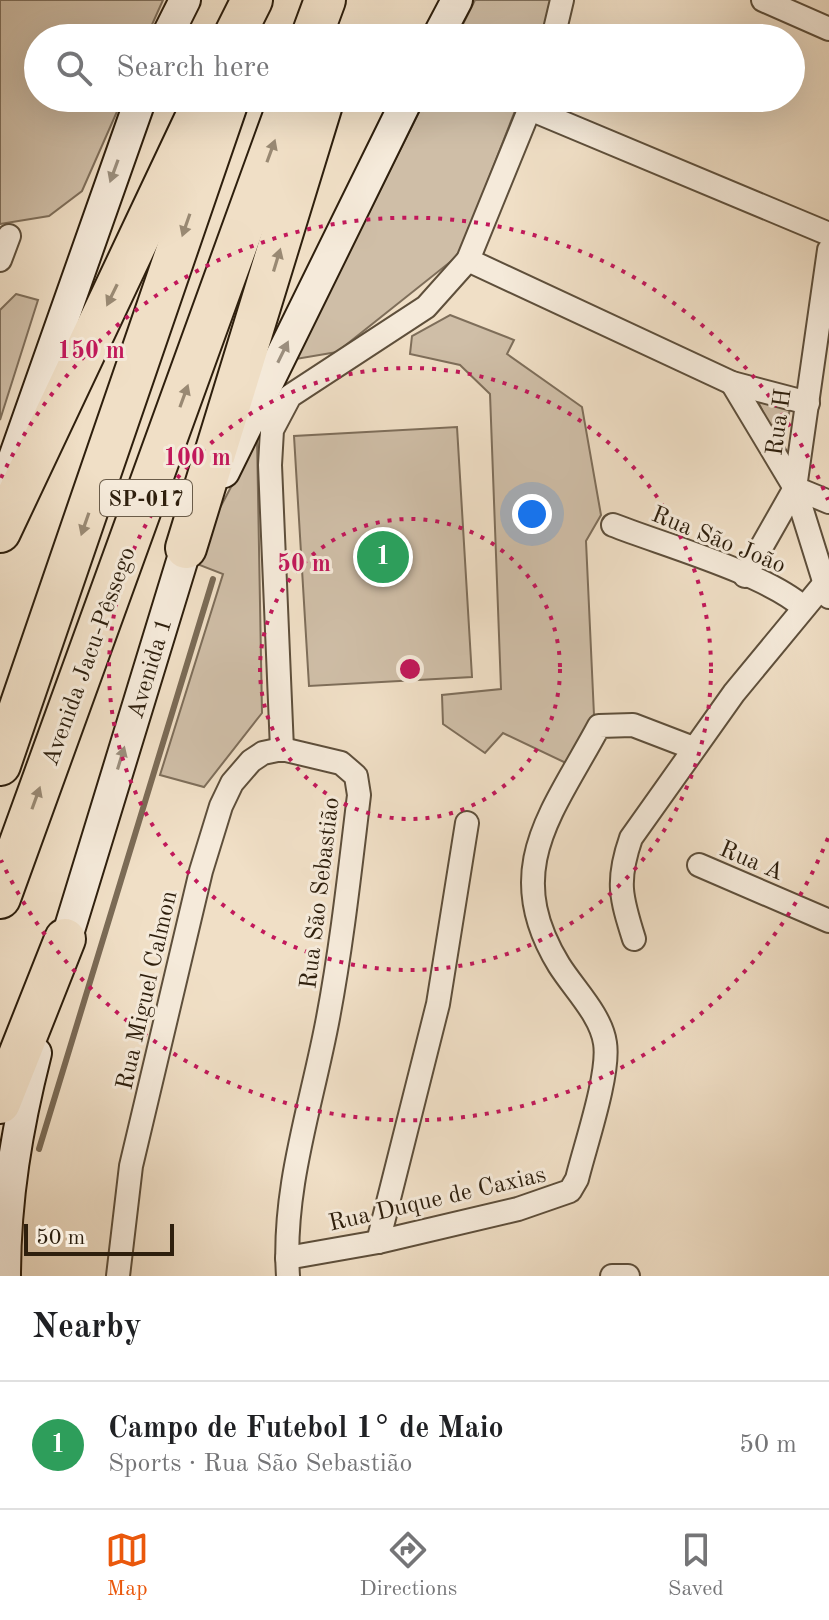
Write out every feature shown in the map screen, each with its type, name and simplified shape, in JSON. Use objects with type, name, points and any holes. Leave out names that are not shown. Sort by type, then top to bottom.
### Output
[{"type":"highway","points":[[240,24],[252,0]]},
{"type":"highway","points":[[255,24],[263,0]]},
{"type":"highway","points":[[316,24],[325,0]]},
{"type":"highway","points":[[342,24],[346,0]]},
{"type":"highway","points":[[0,532],[198,112]]},
{"type":"highway","name":"Avenida Jacu-Pêssego","points":[[0,765],[224,112]]},
{"type":"highway","name":"Avenida Jacu-Pêssego","points":[[0,898],[285,112]]},
{"type":"highway","points":[[186,548],[320,112]]},
{"type":"highway","points":[[0,1103],[65,939]]},
{"type":"main road","points":[[173,24],[185,0]]},
{"type":"main road","points":[[444,24],[457,0]]},
{"type":"main road","points":[[0,497],[71,288],[136,112]]},
{"type":"main road","name":"Avenida 1","points":[[5,1276],[7,1194],[17,1129],[65,939],[186,548],[401,112]]},
{"type":"street","points":[[556,24],[562,0]]},
{"type":"street","points":[[763,0],[829,29]]},
{"type":"street","points":[[282,749],[270,465],[272,430],[279,412],[301,386],[363,351],[426,307],[468,260],[528,112]]},
{"type":"street","points":[[552,112],[829,234]]},
{"type":"street","points":[[0,260],[9,236]]},
{"type":"street","name":"Rua H","points":[[827,591],[795,488],[808,403],[820,379],[829,250]]},
{"type":"street","points":[[468,260],[732,383],[808,403]]},
{"type":"street","points":[[732,383],[795,488],[829,502]]},
{"type":"street","points":[[745,576],[795,488]]},
{"type":"street","name":"Rua São João","points":[[613,525],[745,576],[782,592],[803,607]]},
{"type":"street","points":[[634,939],[620,895],[621,866],[631,838],[693,748],[803,607],[827,591]]},
{"type":"street","name":"Rua Duque de Caxias","points":[[288,1267],[518,1209],[563,1195],[574,1186],[606,1048],[599,1024],[539,930],[530,895],[537,848],[599,726],[633,725],[693,748]]},
{"type":"street","name":"Rua São Sebastião","points":[[282,749],[341,763],[356,776],[359,795],[328,1019],[291,1187],[288,1267]]},
{"type":"street","name":"Rua Miguel Calmon","points":[[118,1276],[131,1166],[201,871],[232,783],[251,761],[263,753],[282,749]]},
{"type":"street","points":[[378,1242],[438,1004],[467,823]]},
{"type":"street","name":"Rua A","points":[[699,865],[829,921]]},
{"type":"street","points":[[612,1276],[628,1276]]},
{"type":"shaded area","points":[[0,0],[163,0],[152,24],[24,24],[24,112],[117,112],[82,191],[49,216],[0,224]]},
{"type":"shaded area","points":[[475,0],[552,0],[547,24],[463,24]]},
{"type":"shaded area","points":[[419,112],[515,112],[459,255],[337,352],[296,359]]},
{"type":"shaded area","points":[[16,294],[38,300],[0,420],[0,310]]},
{"type":"shaded area","points":[[450,315],[514,340],[507,354],[582,407],[601,515],[586,541],[594,715],[568,764],[503,733],[485,753],[443,724],[442,695],[501,689],[490,394],[460,365],[410,354],[412,336]]},
{"type":"shaded area","points":[[754,393],[791,404],[781,451]]},
{"type":"shaded area","points":[[457,427],[472,677],[309,686],[294,436]]},
{"type":"shaded area","points":[[257,438],[262,713],[204,787],[160,775],[223,574],[197,564],[213,521]]},
{"type":"waterway","points":[[39,1149],[213,579]]},
{"type":"place","name":"Campo de Futebol 1° de Maio","points":[[383,557]]}]
